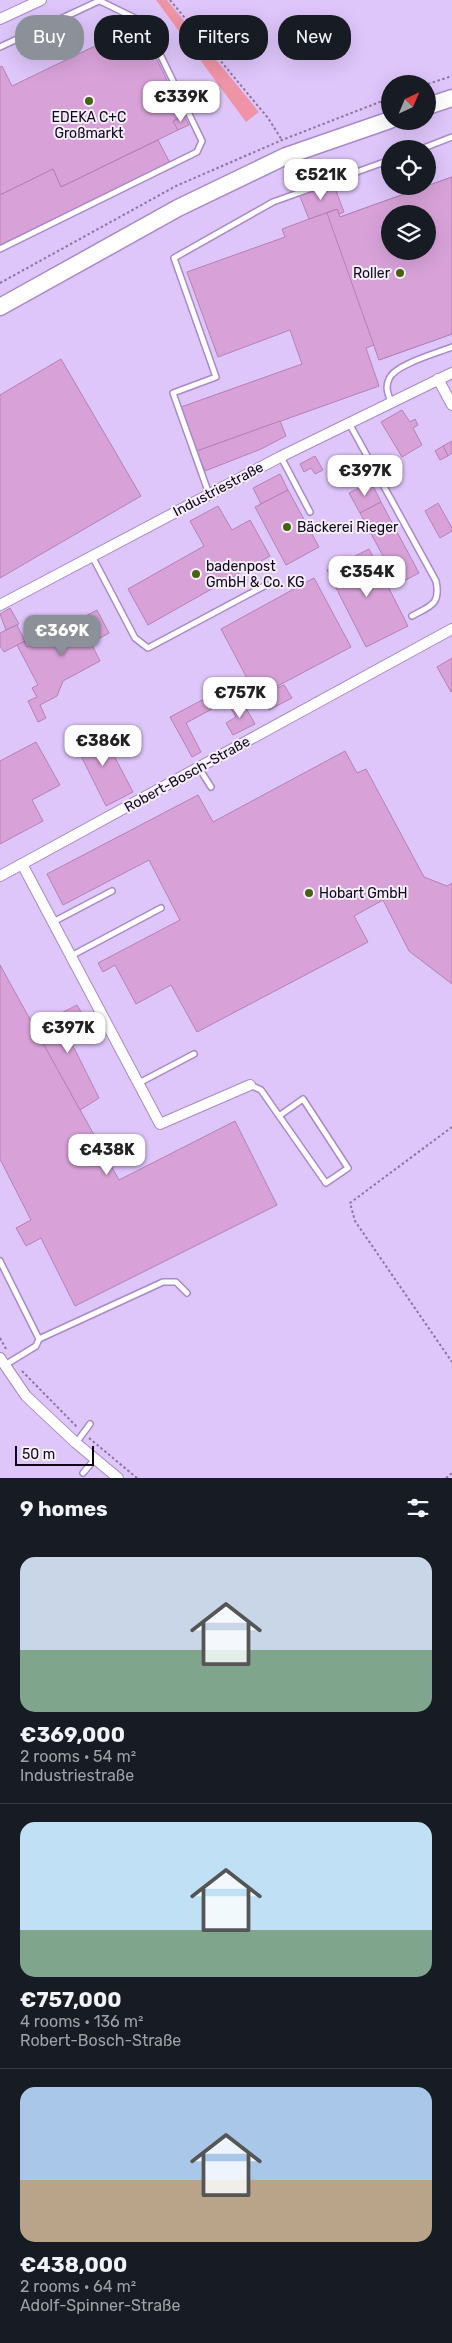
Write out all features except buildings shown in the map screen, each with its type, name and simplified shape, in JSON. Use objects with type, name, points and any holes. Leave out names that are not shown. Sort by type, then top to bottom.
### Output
[{"type":"main road","points":[[436,103],[452,98]]},
{"type":"main road","points":[[0,307],[178,208],[286,156],[381,123]]},
{"type":"street","points":[[0,20],[41,0]]},
{"type":"street","name":"Industriestraße","points":[[0,605],[280,456],[452,373]]},
{"type":"street","points":[[438,379],[452,405]]},
{"type":"street","name":"Robert-Bosch-Straße","points":[[0,876],[452,629]]},
{"type":"street","points":[[22,864],[160,1124],[250,1085]]},
{"type":"street","points":[[6,1361],[26,1396],[76,1443],[118,1478]]},
{"type":"lane","points":[[0,47],[100,1],[145,23],[202,141],[197,152],[0,249]]},
{"type":"lane","points":[[436,144],[452,138]]},
{"type":"lane","points":[[209,494],[173,392],[216,377],[174,258],[273,202],[381,163]]},
{"type":"lane","points":[[391,402],[386,390],[389,378],[396,369],[452,347]]},
{"type":"lane","points":[[349,423],[436,581],[439,594],[434,604],[412,616]]},
{"type":"lane","points":[[280,456],[310,512]]},
{"type":"lane","points":[[92,556],[135,638],[148,648],[266,586]]},
{"type":"lane","points":[[199,767],[211,787]]},
{"type":"lane","points":[[52,922],[112,891]]},
{"type":"lane","points":[[71,957],[161,908]]},
{"type":"lane","points":[[139,1084],[194,1054]]},
{"type":"lane","points":[[250,1085],[261,1090],[279,1116],[326,1183],[348,1168],[303,1099],[279,1116]]},
{"type":"lane","points":[[0,1261],[39,1339]]},
{"type":"lane","points":[[6,1361],[36,1346],[39,1339],[163,1282],[176,1282],[187,1293]]},
{"type":"lane","points":[[76,1443],[82,1432],[90,1424]]},
{"type":"lane","points":[[83,1473],[95,1459]]},
{"type":"path","points":[[170,0],[268,118],[282,140]]},
{"type":"path","points":[[436,81],[452,76]]},
{"type":"path","points":[[0,283],[176,186],[282,140],[381,102]]},
{"type":"path","points":[[452,1127],[350,1203],[355,1221],[452,1362]]},
{"type":"path","points":[[0,1338],[6,1361],[82,1432],[137,1478]]},
{"type":"path","points":[[446,1478],[452,1473]]},
{"type":"shaded area","points":[[156,0],[167,0],[179,15],[179,31],[169,15]]},
{"type":"shaded area","points":[[200,60],[216,60],[259,112],[246,122]]},
{"type":"place","name":"EDEKA C+C Großmarkt","points":[[89,101]]},
{"type":"place","name":"Roller","points":[[400,273]]},
{"type":"place","name":"Bäckerei Rieger","points":[[287,527]]},
{"type":"place","name":"badenpost GmbH & Co. KG","points":[[196,574]]},
{"type":"place","name":"Hobart GmbH","points":[[309,893]]}]
